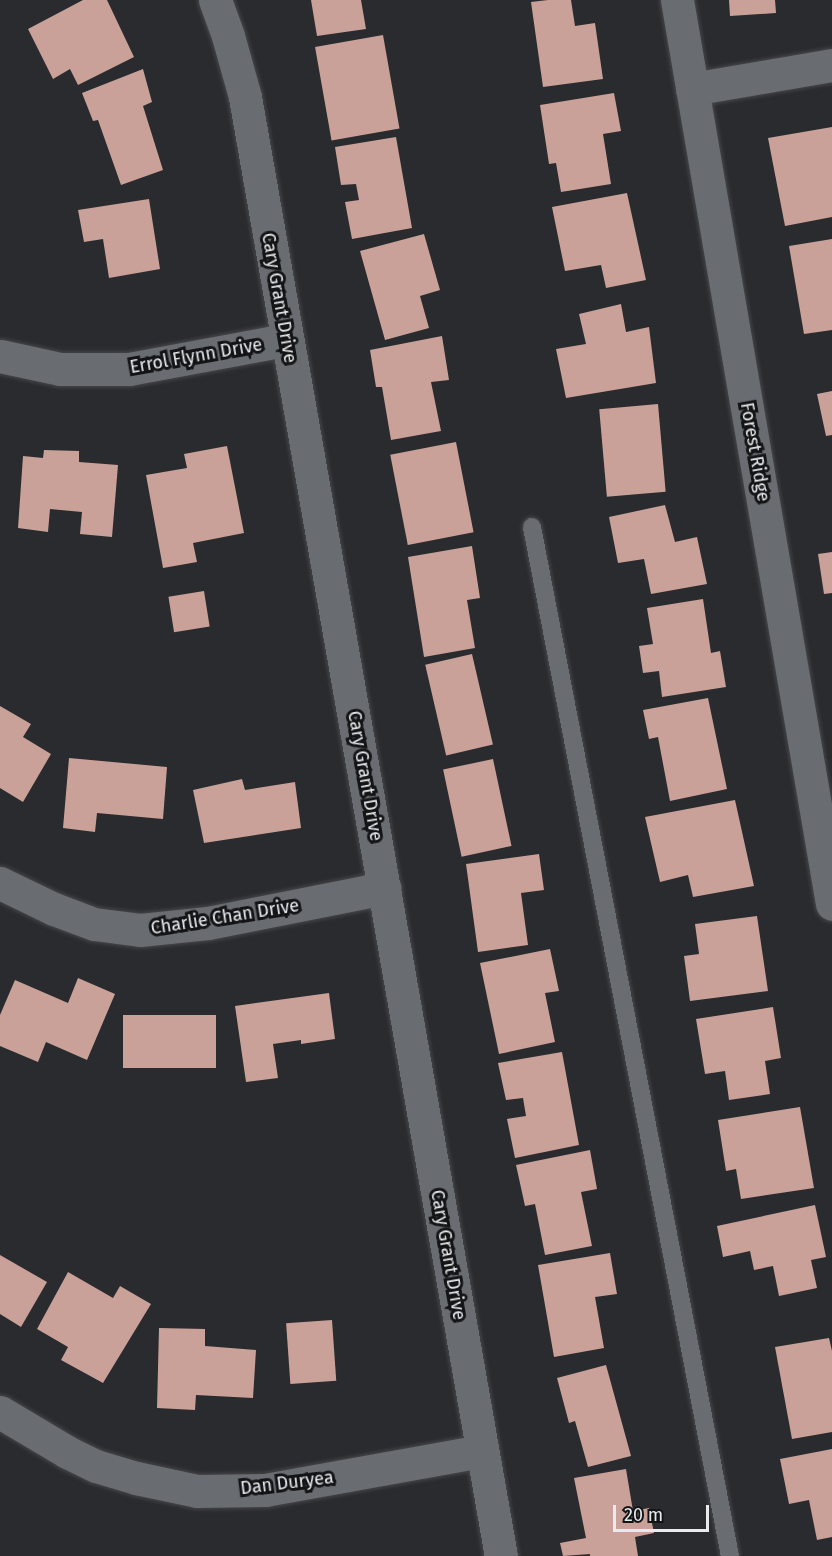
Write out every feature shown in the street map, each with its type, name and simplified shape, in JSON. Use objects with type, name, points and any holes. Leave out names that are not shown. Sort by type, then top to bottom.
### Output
[{"type":"street","name":"Cary Grant Drive","points":[[215,0],[245,97],[501,1556]]},
{"type":"street","name":"Forest Ridge","points":[[677,0],[832,904]]},
{"type":"street","points":[[692,89],[832,65]]},
{"type":"street","name":"Errol Flynn Drive","points":[[0,356],[60,369],[129,369],[286,340]]},
{"type":"street","name":"Charlie Chan Drive","points":[[0,883],[54,909],[94,924],[140,930],[208,923],[385,888]]},
{"type":"street","name":"Dan Duryea","points":[[0,1412],[67,1452],[96,1466],[136,1478],[198,1491],[265,1490],[482,1451]]},
{"type":"lane","points":[[532,527],[730,1556]]},
{"type":"building","points":[[83,0],[107,0],[134,57],[78,85],[70,69],[53,79],[28,29]]},
{"type":"building","points":[[311,0],[361,0],[366,29],[317,36]]},
{"type":"building","points":[[571,0],[575,26],[595,23],[603,79],[543,87],[531,2]]},
{"type":"building","points":[[729,0],[775,0],[776,13],[730,16]]},
{"type":"building","points":[[383,35],[399,129],[332,141],[315,47]]},
{"type":"building","points":[[143,69],[152,102],[143,106],[163,170],[121,185],[98,120],[93,121],[82,93]]},
{"type":"building","points":[[614,93],[621,131],[603,134],[611,184],[561,192],[556,163],[549,164],[540,105]]},
{"type":"building","points":[[832,127],[832,217],[785,226],[768,138]]},
{"type":"building","points":[[396,137],[412,228],[352,239],[345,202],[359,200],[356,184],[341,185],[335,147]]},
{"type":"building","points":[[627,193],[646,280],[606,288],[601,265],[565,271],[552,207]]},
{"type":"building","points":[[149,199],[160,269],[109,278],[103,239],[84,242],[78,210]]},
{"type":"building","points":[[424,234],[440,290],[420,296],[429,328],[385,340],[360,251]]},
{"type":"building","points":[[832,239],[832,330],[804,334],[789,246]]},
{"type":"building","points":[[621,304],[626,332],[649,327],[656,383],[566,398],[556,349],[586,344],[579,314]]},
{"type":"building","points":[[442,336],[449,380],[431,382],[441,431],[391,440],[382,387],[376,387],[370,350]]},
{"type":"building","points":[[832,391],[832,435],[826,436],[817,394]]},
{"type":"building","points":[[658,404],[666,492],[607,497],[599,409]]},
{"type":"building","points":[[456,442],[474,532],[408,545],[390,455]]},
{"type":"building","points":[[227,446],[244,533],[193,543],[197,562],[163,568],[146,475],[187,468],[184,454]]},
{"type":"building","points":[[44,450],[79,451],[79,462],[118,465],[112,537],[80,534],[82,512],[50,509],[48,532],[18,528],[23,456],[43,458]]},
{"type":"building","points":[[665,505],[675,542],[697,537],[707,584],[651,594],[644,559],[618,563],[609,517]]},
{"type":"building","points":[[472,546],[480,598],[467,600],[475,648],[424,657],[408,557]]},
{"type":"building","points":[[832,552],[832,593],[824,594],[818,554]]},
{"type":"building","points":[[204,591],[210,627],[174,632],[168,597]]},
{"type":"building","points":[[703,599],[711,653],[720,651],[726,687],[662,697],[659,671],[643,673],[639,646],[653,644],[647,608]]},
{"type":"building","points":[[472,654],[493,745],[446,755],[425,665]]},
{"type":"building","points":[[708,698],[727,789],[670,801],[658,737],[649,739],[643,710]]},
{"type":"building","points":[[0,706],[31,724],[23,737],[51,754],[23,802],[0,788]]},
{"type":"building","points":[[69,758],[167,767],[163,819],[97,813],[95,832],[63,828]]},
{"type":"building","points":[[493,759],[512,846],[462,857],[443,770]]},
{"type":"building","points":[[242,779],[245,790],[295,782],[301,828],[204,843],[193,790]]},
{"type":"building","points":[[735,800],[754,886],[693,897],[688,875],[660,882],[645,817]]},
{"type":"building","points":[[539,854],[544,890],[521,893],[528,945],[478,952],[466,864]]},
{"type":"building","points":[[757,916],[768,991],[690,1001],[684,956],[699,954],[695,924]]},
{"type":"building","points":[[550,949],[559,991],[545,993],[555,1042],[499,1054],[480,963]]},
{"type":"building","points":[[78,978],[115,994],[87,1060],[46,1042],[38,1062],[0,1046],[0,1015],[15,980],[68,1003]]},
{"type":"building","points":[[329,993],[335,1039],[301,1044],[301,1040],[273,1044],[278,1078],[246,1082],[235,1006]]},
{"type":"building","points":[[773,1007],[781,1058],[765,1061],[770,1094],[729,1100],[725,1071],[705,1074],[696,1019]]},
{"type":"building","points":[[123,1015],[216,1015],[216,1068],[123,1068]]},
{"type":"building","points":[[562,1052],[579,1145],[515,1158],[507,1119],[526,1116],[523,1098],[506,1100],[498,1063]]},
{"type":"building","points":[[800,1107],[814,1188],[741,1199],[736,1169],[726,1171],[718,1120]]},
{"type":"building","points":[[590,1150],[597,1189],[581,1192],[592,1246],[545,1255],[535,1204],[525,1206],[516,1165]]},
{"type":"building","points":[[815,1205],[826,1257],[811,1260],[817,1288],[779,1296],[773,1266],[754,1270],[750,1251],[723,1257],[717,1226]]},
{"type":"building","points":[[610,1253],[617,1294],[595,1297],[604,1348],[554,1357],[538,1265]]},
{"type":"building","points":[[0,1255],[47,1282],[21,1327],[0,1314]]},
{"type":"building","points":[[68,1272],[113,1298],[120,1286],[151,1304],[103,1383],[61,1360],[68,1347],[37,1329]]},
{"type":"building","points":[[332,1320],[336,1381],[290,1384],[286,1323]]},
{"type":"building","points":[[159,1328],[205,1329],[205,1346],[256,1350],[253,1398],[196,1395],[195,1410],[157,1408]]},
{"type":"building","points":[[829,1338],[832,1351],[832,1432],[792,1439],[775,1347]]},
{"type":"building","points":[[606,1365],[631,1456],[588,1467],[575,1421],[569,1423],[557,1378]]},
{"type":"building","points":[[832,1449],[832,1537],[817,1540],[809,1500],[789,1504],[780,1459]]},
{"type":"building","points":[[626,1469],[633,1511],[649,1508],[654,1533],[635,1537],[638,1556],[590,1556],[590,1554],[563,1556],[560,1543],[586,1538],[574,1478]]}]
